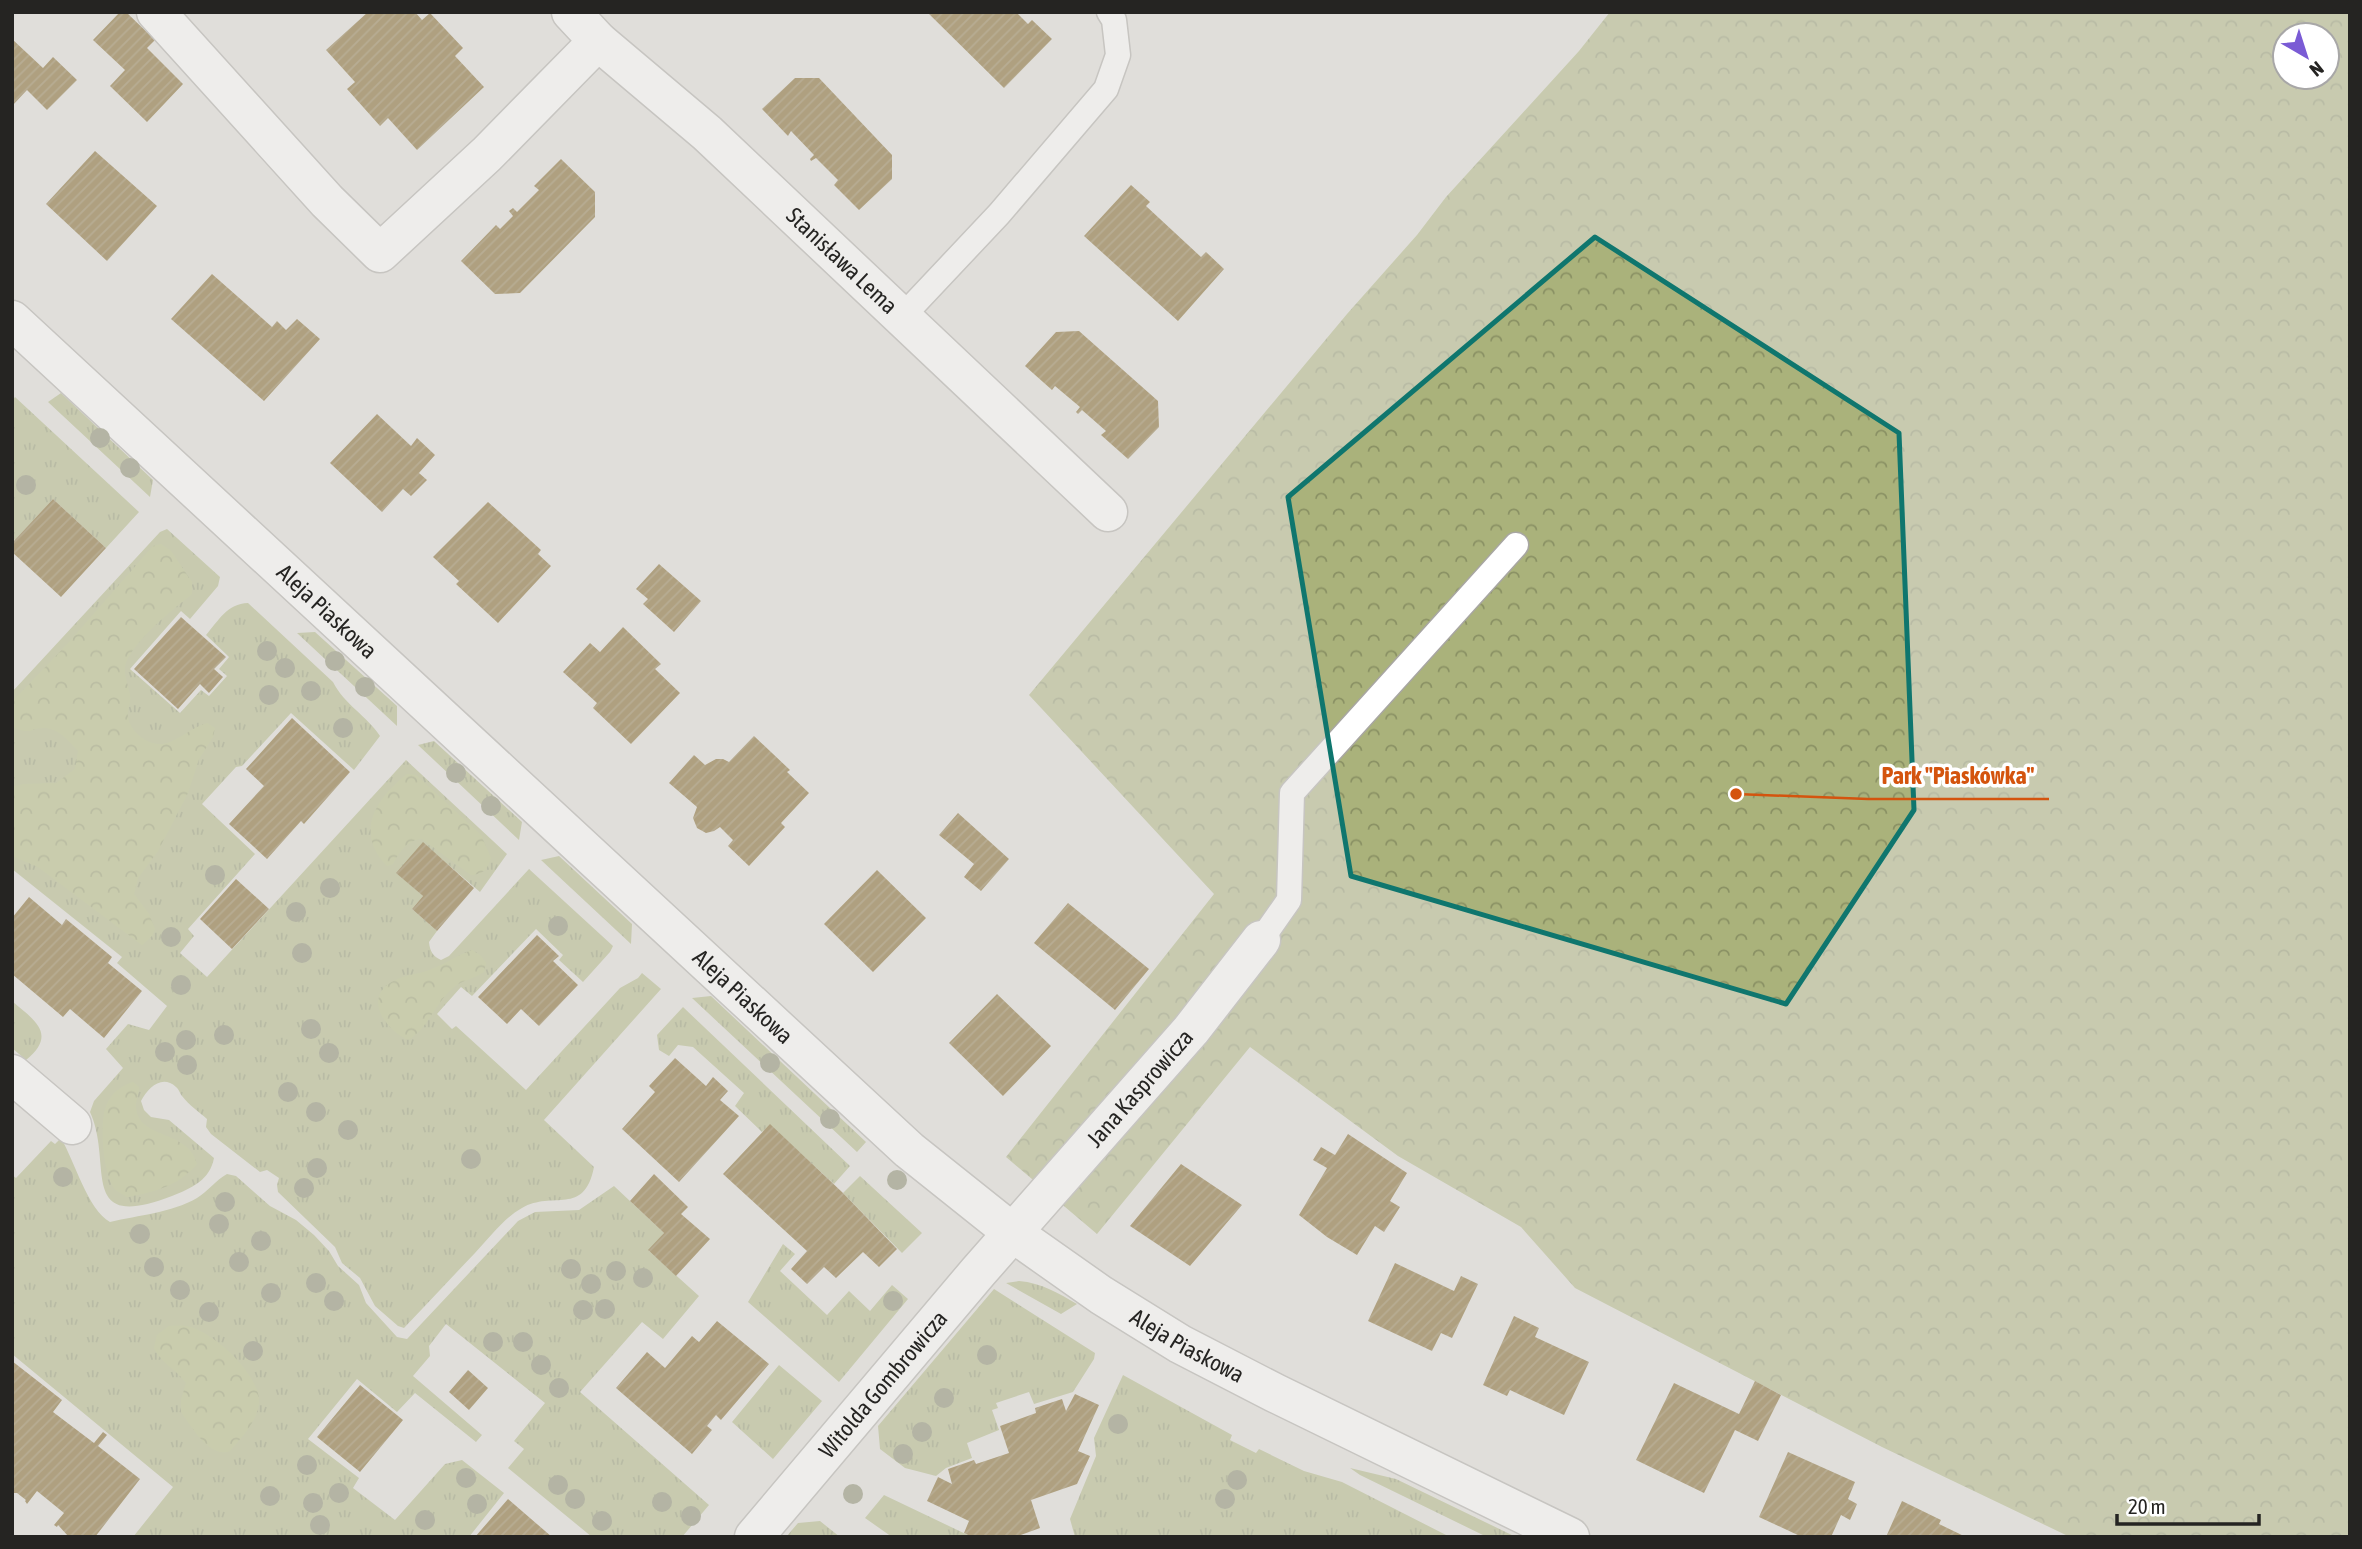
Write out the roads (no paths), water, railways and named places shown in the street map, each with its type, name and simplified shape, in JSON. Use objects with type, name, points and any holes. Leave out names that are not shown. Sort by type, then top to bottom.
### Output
[{"type":"street","points":[[156,12],[327,201],[380,253],[487,154],[598,41]]},
{"type":"street","name":"Stanisława Lema","points":[[571,12],[598,41],[708,133],[1108,512]]},
{"type":"street","name":"Aleja Piaskowa","points":[[12,320],[909,1150],[1013,1233],[1101,1295],[1180,1344],[1570,1537]]},
{"type":"street","name":"Jana Kasprowicza","points":[[1013,1233],[1191,1030],[1261,940]]},
{"type":"street","points":[[12,1074],[72,1125]]},
{"type":"street","name":"Witolda Gombrowicza","points":[[754,1537],[1013,1233]]},
{"type":"lane","points":[[902,317],[999,214],[1106,89],[1118,55],[1114,20],[1109,12]]},
{"type":"lane","points":[[1261,940],[1289,901],[1292,793],[1516,545]]},
{"type":"place","name":"Park \"Piaskówka\"","points":[[1736,794]]}]
